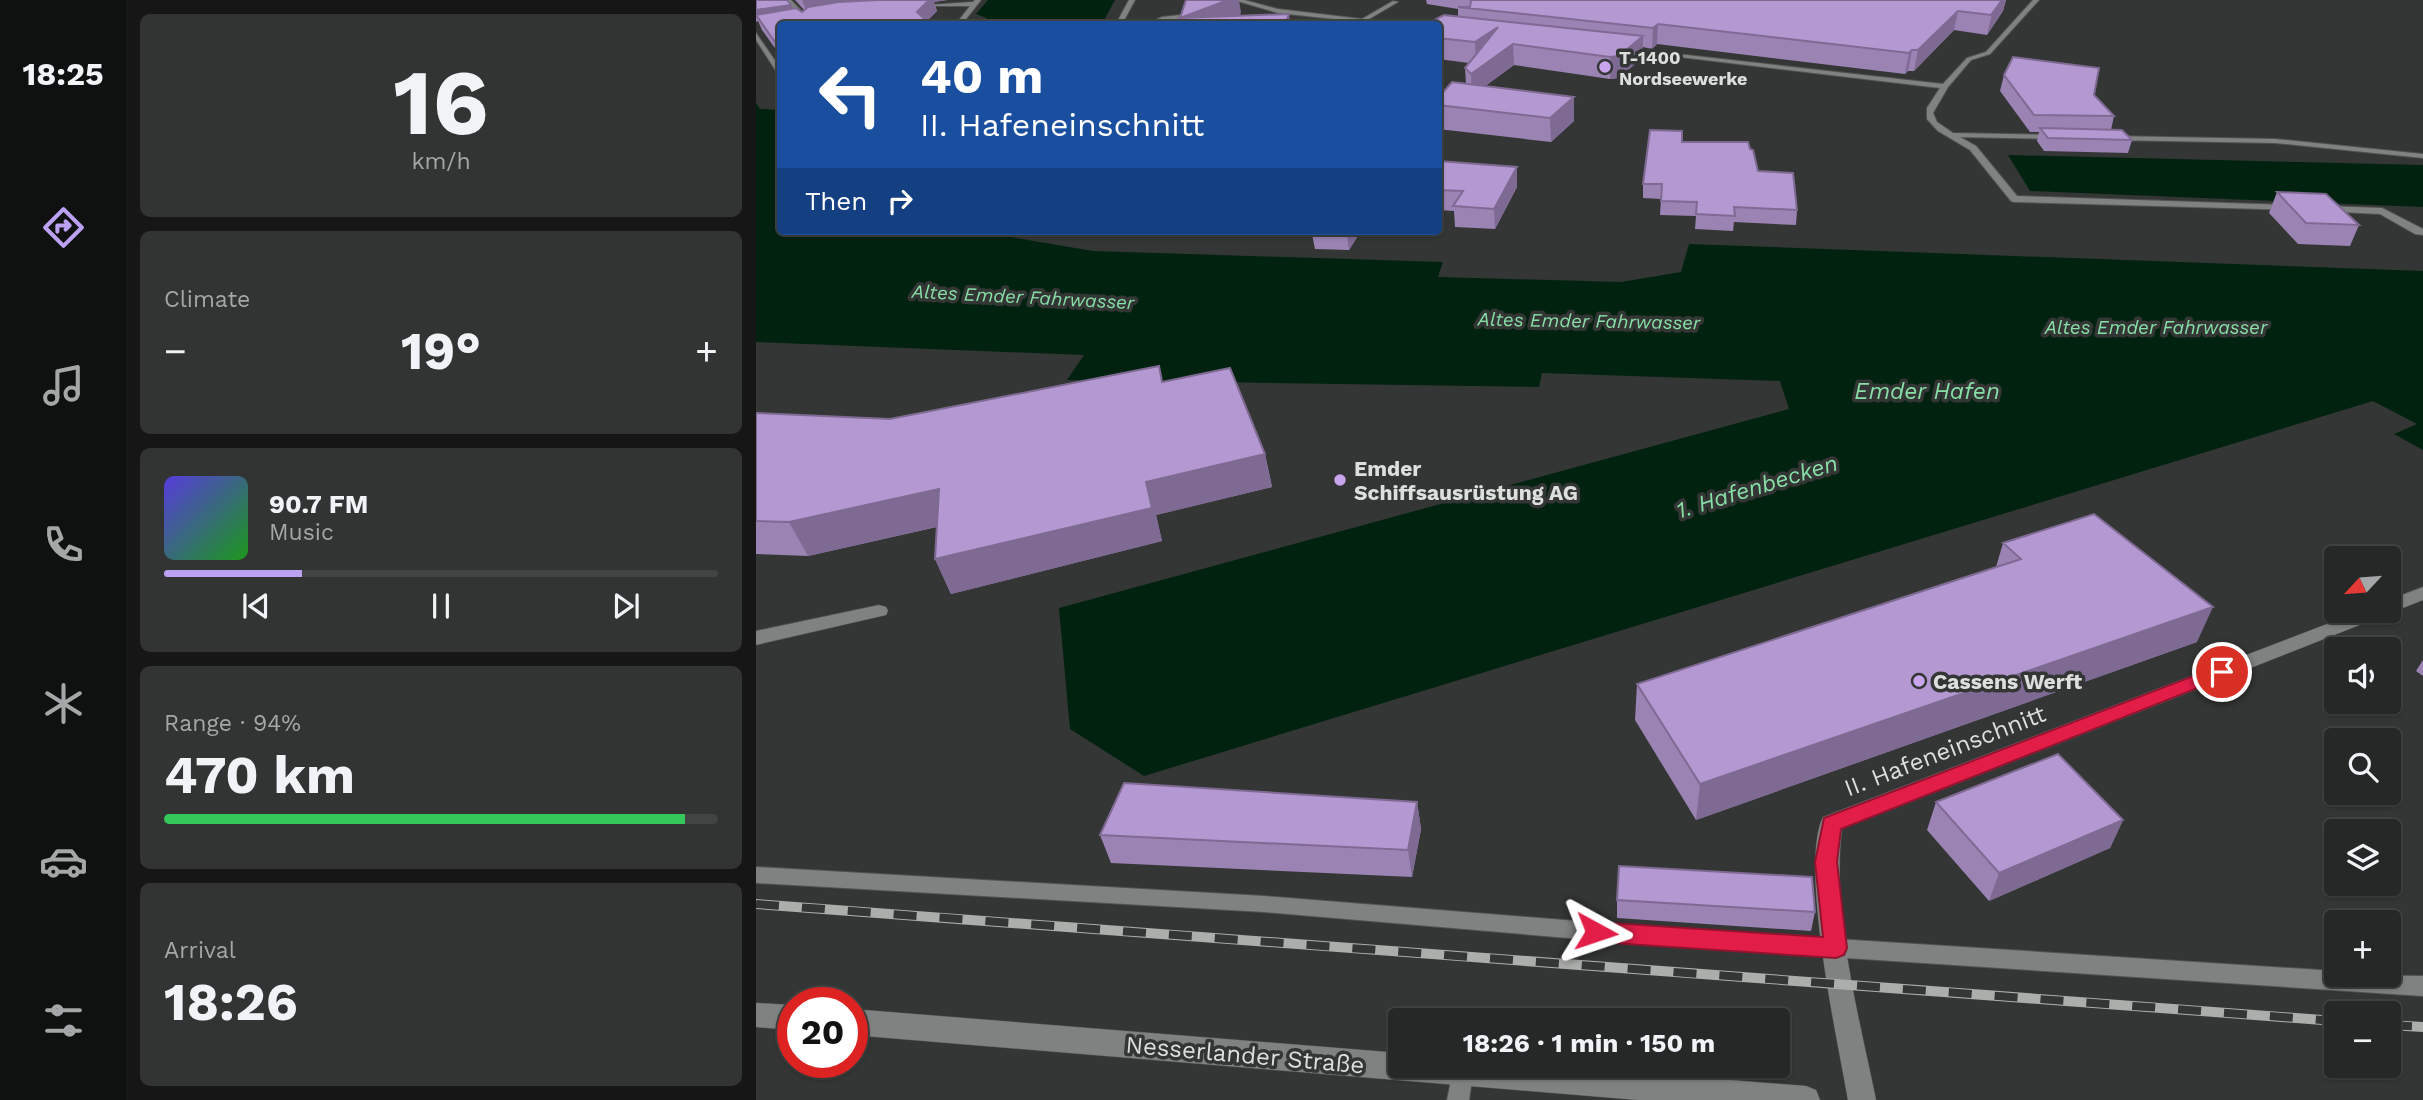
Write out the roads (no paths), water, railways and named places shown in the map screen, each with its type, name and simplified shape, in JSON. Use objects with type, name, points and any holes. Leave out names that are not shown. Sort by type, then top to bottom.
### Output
[{"type":"street","points":[[2401,602],[2423,593]]},
{"type":"street","points":[[756,638],[879,611]]},
{"type":"street","name":"II. Hafeneinschnitt","points":[[1862,1100],[1840,984],[1826,862],[1831,824],[2347,623]]},
{"type":"street","points":[[756,1015],[777,1017]]},
{"type":"street","name":"Nesserlander Straße","points":[[868,1023],[1388,1066]]},
{"type":"street","name":"Nesserlander Straße","points":[[1536,1078],[1806,1100]]},
{"type":"lane","points":[[788,0],[808,21]]},
{"type":"lane","points":[[1121,21],[1132,0]]},
{"type":"lane","points":[[1237,0],[1278,11],[1362,21],[1395,2]]},
{"type":"lane","points":[[2036,0],[1988,53],[1969,59],[1928,110],[1929,119],[1936,127],[1973,148],[2014,199],[2300,208]]},
{"type":"lane","points":[[907,6],[976,2]]},
{"type":"lane","points":[[961,21],[976,2]]},
{"type":"lane","points":[[1242,9],[1255,6]]},
{"type":"lane","points":[[1278,11],[1287,18]]},
{"type":"lane","points":[[1157,21],[1202,15]]},
{"type":"lane","points":[[794,19],[818,16]]},
{"type":"lane","points":[[756,35],[777,68]]},
{"type":"lane","points":[[1619,49],[1945,86]]},
{"type":"lane","points":[[1951,135],[2073,137]]},
{"type":"lane","points":[[2100,138],[2275,141],[2423,156]]},
{"type":"lane","points":[[2314,209],[2382,211],[2417,232],[2423,232]]},
{"type":"lane","points":[[756,875],[1264,904],[1651,936],[2423,986]]},
{"type":"lane","points":[[1458,1100],[1461,1078]]},
{"type":"water","points":[[988,0],[1115,0],[1104,21],[984,21],[987,18],[976,14]]},
{"type":"water","name":"Emder Hafen","points":[[756,103],[760,109],[777,110],[777,235],[999,235],[1093,251],[1443,262],[1438,277],[1621,282],[1681,272],[1689,244],[2423,271],[2423,450],[2394,434],[2417,424],[2373,401],[1144,776],[1070,729],[1059,608],[1789,409],[1780,381],[1542,373],[1539,387],[1067,380],[1084,355],[756,342]]},
{"type":"water","points":[[2008,155],[2423,165],[2423,207],[2030,191]]},
{"type":"railway","points":[[756,904],[2324,1020]]},
{"type":"railway","points":[[2401,1026],[2423,1027]]},
{"type":"place","name":"T-1400 Nordseewerke","points":[[1605,67]]},
{"type":"place","name":"Emder Schiffsausrüstung AG","points":[[1340,480]]},
{"type":"place","name":"Cassens Werft","points":[[1919,681]]},
{"type":"water label","name":"Altes Emder Fahrwasser","points":[[1023,297]]},
{"type":"water label","name":"Altes Emder Fahrwasser","points":[[1589,321]]},
{"type":"water label","name":"Altes Emder Fahrwasser","points":[[2156,327]]},
{"type":"water label","name":"1. Hafenbecken","points":[[1757,487]]}]
